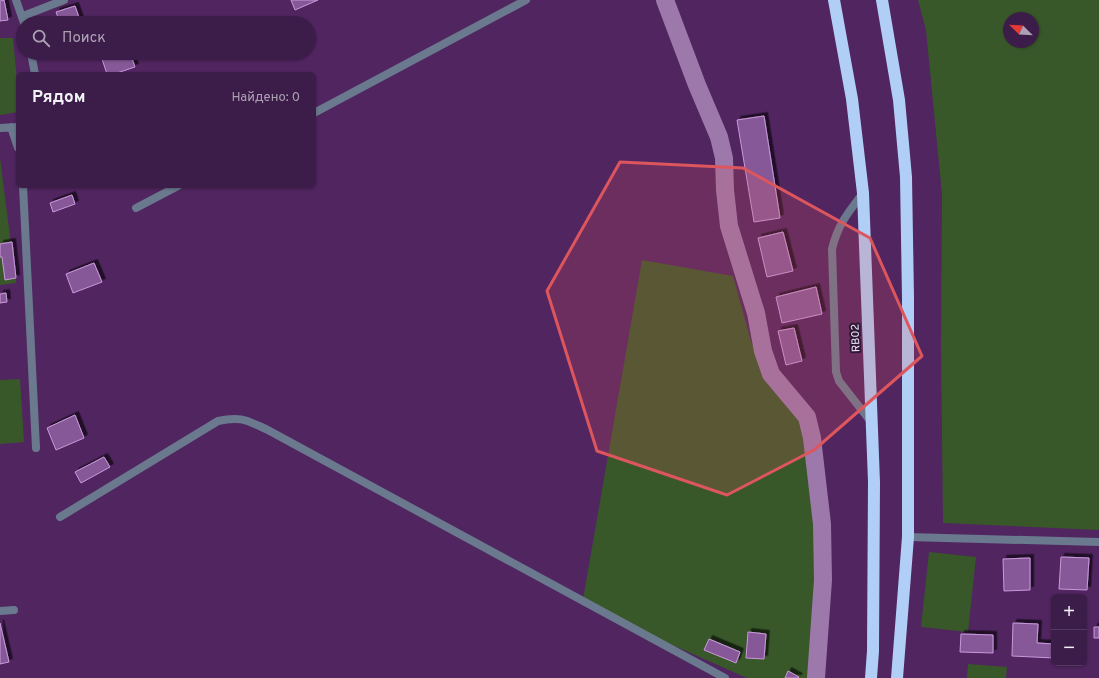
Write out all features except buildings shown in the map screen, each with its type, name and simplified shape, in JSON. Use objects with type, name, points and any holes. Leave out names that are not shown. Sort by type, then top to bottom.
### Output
[{"type":"highway","name":"RB02","points":[[834,0],[852,99],[863,193],[874,482],[873,651],[871,678]]},
{"type":"highway","points":[[882,0],[899,100],[906,177],[908,298],[908,537],[897,678]]},
{"type":"street","points":[[16,0],[23,16]]},
{"type":"street","points":[[30,16],[64,0]]},
{"type":"street","points":[[316,112],[526,0]]},
{"type":"street","points":[[32,60],[35,72]]},
{"type":"street","points":[[0,128],[15,127]]},
{"type":"street","points":[[23,188],[36,448]]},
{"type":"street","points":[[136,208],[174,188]]},
{"type":"street","points":[[863,193],[842,221],[836,234],[832,249],[836,372],[842,386],[872,423]]},
{"type":"street","points":[[60,517],[218,421],[232,418],[246,420],[266,429],[726,678]]},
{"type":"street","points":[[908,537],[1099,542]]},
{"type":"street","points":[[0,610],[14,610]]},
{"type":"highlighted area","points":[[620,162],[743,168],[870,238],[922,356],[814,450],[727,495],[597,451],[547,291]]},
{"type":"green space","points":[[918,0],[1099,0],[1099,530],[943,523],[941,348],[942,194],[926,30]]},
{"type":"green space","points":[[0,38],[13,38],[16,72],[16,112],[0,115]]},
{"type":"green space","points":[[0,158],[16,283],[0,285]]},
{"type":"green space","points":[[642,260],[733,276],[751,341],[766,377],[801,416],[809,460],[815,520],[817,595],[813,678],[747,678],[582,605]]},
{"type":"green space","points":[[20,379],[24,442],[0,444],[0,380]]},
{"type":"green space","points":[[929,552],[976,557],[968,632],[921,627]]},
{"type":"green space","points":[[968,664],[1007,667],[1006,678],[967,678]]},
{"type":"waterway","points":[[665,0],[697,85],[719,137],[724,158],[725,190],[729,226],[756,313],[763,351],[771,374],[807,417],[812,438],[822,524],[823,580],[816,678]]}]
